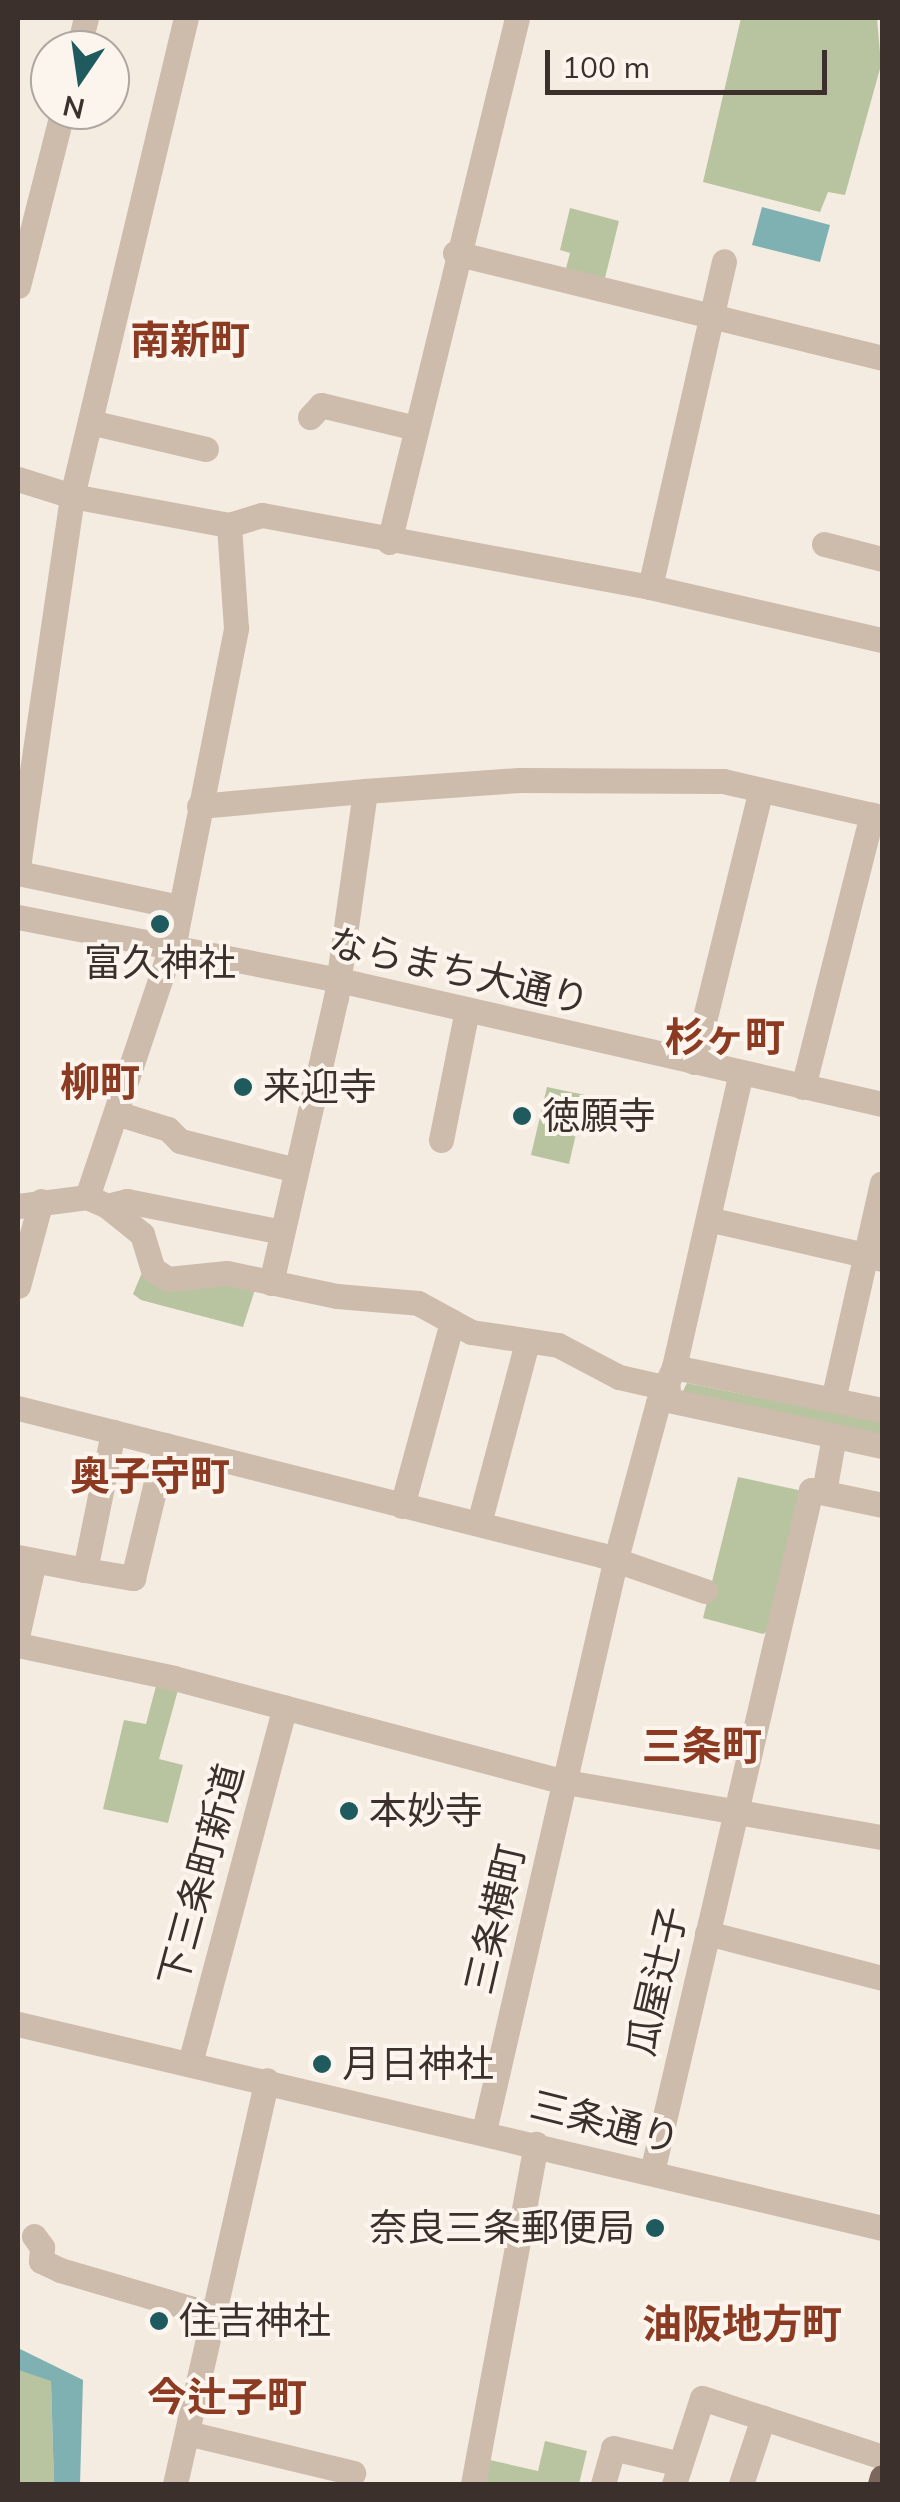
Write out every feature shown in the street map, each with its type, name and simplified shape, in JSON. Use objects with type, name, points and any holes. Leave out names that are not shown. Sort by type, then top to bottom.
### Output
[{"type":"street","points":[[179,907],[18,870],[72,496],[186,18]]},
{"type":"street","points":[[389,542],[455,253],[516,18]]},
{"type":"street","points":[[18,286],[57,130]]},
{"type":"street","points":[[455,253],[882,358]]},
{"type":"street","points":[[650,587],[724,261]]},
{"type":"street","points":[[310,417],[321,405],[415,428]]},
{"type":"street","points":[[90,422],[206,449]]},
{"type":"street","points":[[18,479],[72,496],[229,525],[262,515],[389,542],[650,587],[882,640]]},
{"type":"street","points":[[97,1201],[116,1113],[171,946],[236,628],[229,525]]},
{"type":"street","points":[[824,544],[882,559]]},
{"type":"street","points":[[199,806],[520,780],[723,781],[760,793],[877,816],[802,1087]]},
{"type":"street","points":[[271,1283],[339,980],[365,791]]},
{"type":"street","points":[[694,1062],[760,793]]},
{"type":"street","name":"ならまち大通り","points":[[18,917],[339,980],[882,1104]]},
{"type":"street","points":[[441,1140],[467,1010]]},
{"type":"street","name":"三条横町","points":[[484,2131],[615,1562],[658,1403],[669,1385],[741,1073]]},
{"type":"street","points":[[116,1113],[168,1129],[180,1141],[296,1170]]},
{"type":"street","points":[[833,1400],[874,1257],[882,1183]]},
{"type":"street","points":[[97,1201],[142,1234],[153,1269],[168,1280],[227,1272],[271,1283],[418,1303],[452,1322],[527,1342],[558,1345],[620,1377],[833,1400],[882,1410]]},
{"type":"street","points":[[18,1280],[29,1203],[127,1201],[282,1232]]},
{"type":"street","points":[[708,1219],[874,1257]]},
{"type":"street","points":[[402,1506],[452,1322]]},
{"type":"street","points":[[479,1524],[527,1342]]},
{"type":"street","points":[[669,1385],[834,1436],[882,1446]]},
{"type":"street","points":[[18,1408],[479,1524],[705,1592]]},
{"type":"street","points":[[85,1570],[113,1432]]},
{"type":"street","points":[[834,1436],[824,1492],[882,1505]]},
{"type":"street","points":[[18,1632],[26,1559],[133,1578],[165,1446]]},
{"type":"street","name":"瓜屋辻子","points":[[652,2172],[811,1490],[824,1492]]},
{"type":"street","points":[[18,1645],[285,1706],[566,1782],[736,1806],[882,1837]]},
{"type":"street","name":"下三条町新道","points":[[190,2063],[285,1706]]},
{"type":"street","points":[[707,1933],[882,1978]]},
{"type":"street","name":"三条通り","points":[[18,2024],[882,2228]]},
{"type":"street","points":[[175,2484],[267,2080]]},
{"type":"street","points":[[473,2484],[536,2144]]},
{"type":"street","points":[[34,2236],[41,2261],[60,2270],[214,2315]]},
{"type":"street","points":[[603,2484],[613,2448],[677,2474],[702,2398],[882,2457]]},
{"type":"street","points":[[741,2484],[764,2418]]},
{"type":"street","points":[[186,2434],[353,2473]]},
{"type":"green space","points":[[741,18],[877,18],[881,65],[845,195],[828,192],[820,212],[703,182]]},
{"type":"green space","points":[[570,208],[619,221],[604,282],[565,272],[570,253],[560,250]]},
{"type":"green space","points":[[547,1087],[585,1095],[569,1164],[531,1155]]},
{"type":"green space","points":[[153,1269],[258,1280],[243,1327],[141,1300],[133,1294],[141,1275]]},
{"type":"green space","points":[[687,1383],[882,1422],[882,1440],[680,1397]]},
{"type":"green space","points":[[738,1477],[803,1491],[772,1628],[763,1634],[703,1618]]},
{"type":"green space","points":[[156,1686],[178,1690],[159,1759],[183,1765],[168,1823],[103,1809],[124,1720],[146,1724]]},
{"type":"green space","points":[[18,2370],[51,2380],[54,2484],[18,2484]]},
{"type":"green space","points":[[545,2441],[587,2451],[579,2484],[484,2484],[490,2460],[538,2471]]},
{"type":"water","points":[[762,207],[830,225],[820,262],[752,245]]},
{"type":"water","points":[[18,2348],[83,2380],[80,2484],[54,2484],[51,2381],[18,2370]]},
{"type":"place","name":"富久神社","points":[[160,924]]},
{"type":"place","name":"来迎寺","points":[[243,1087]]},
{"type":"place","name":"徳願寺","points":[[522,1116]]},
{"type":"place","name":"本妙寺","points":[[349,1811]]},
{"type":"place","name":"月日神社","points":[[322,2064]]},
{"type":"place","name":"奈良三条郵便局","points":[[655,2228]]},
{"type":"place","name":"住吉神社","points":[[159,2321]]},
{"type":"district","name":"南新町","points":[[190,339]]},
{"type":"district","name":"杉ヶ町","points":[[725,1036]]},
{"type":"district","name":"柳町","points":[[100,1081]]},
{"type":"district","name":"奥子守町","points":[[150,1475]]},
{"type":"district","name":"三条町","points":[[702,1745]]},
{"type":"district","name":"油阪地方町","points":[[742,2323]]},
{"type":"district","name":"今辻子町","points":[[227,2396]]}]
